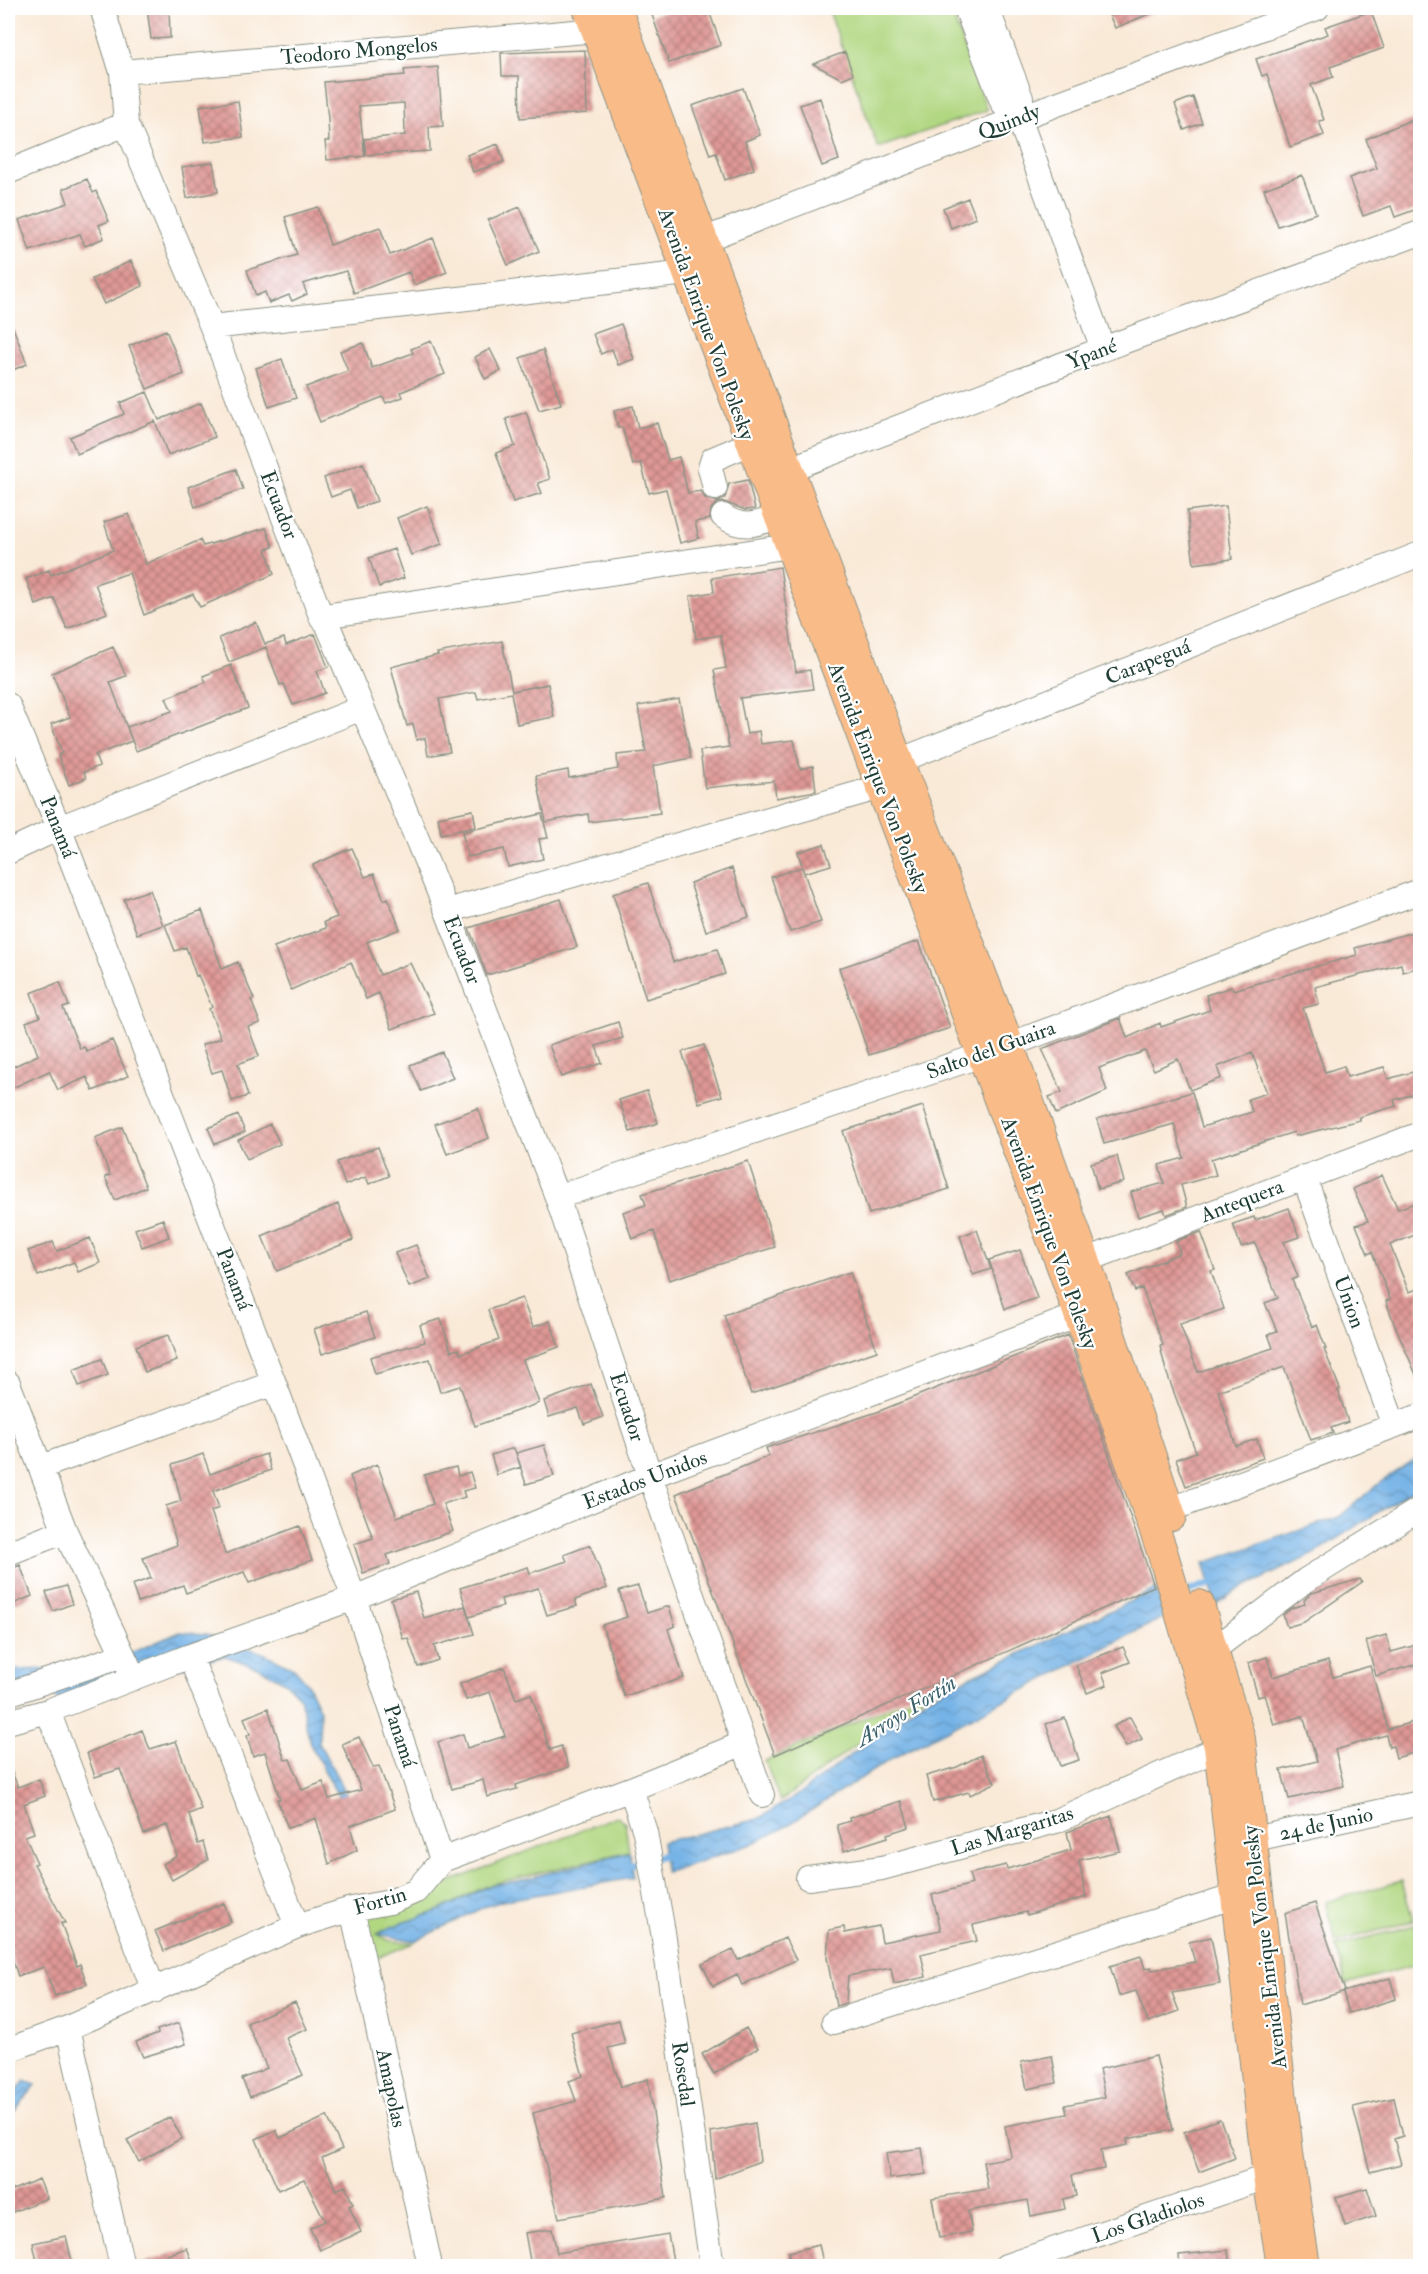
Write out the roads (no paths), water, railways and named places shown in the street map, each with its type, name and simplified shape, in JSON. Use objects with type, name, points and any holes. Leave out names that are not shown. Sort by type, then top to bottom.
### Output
[{"type":"main road","name":"Avenida Enrique Von Polesky","points":[[616,8],[695,256],[751,443],[777,474],[778,517],[885,773],[995,1049],[1074,1265],[1203,1640],[1230,1743],[1279,2173],[1282,2266]]},
{"type":"main road","name":"Avenida Enrique Von Polesky","points":[[593,19],[695,256],[885,773]]},
{"type":"main road","name":"Avenida Enrique Von Polesky","points":[[1090,1311],[1169,1510],[1171,1548]]},
{"type":"main road","name":"Avenida Enrique Von Polesky","points":[[1242,1842],[1236,1896],[1279,2173],[1305,2266]]},
{"type":"street","name":"Ecuador","points":[[102,8],[122,72],[126,124],[212,327],[322,619],[324,616],[447,911],[557,1197],[650,1476],[762,1795]]},
{"type":"street","points":[[966,8],[1003,104],[1019,118]]},
{"type":"street","points":[[987,8],[1021,98],[1019,118],[1103,349]]},
{"type":"street","name":"Quindy","points":[[212,327],[695,256],[1019,118],[1317,8]]},
{"type":"street","name":"Teodoro Mongelos","points":[[122,72],[593,19]]},
{"type":"street","points":[[8,172],[126,124]]},
{"type":"street","name":"Ypané","points":[[777,474],[1103,349],[1420,233]]},
{"type":"street","points":[[715,488],[710,468],[713,459],[751,443]]},
{"type":"street","points":[[723,516],[733,524],[744,526],[778,517]]},
{"type":"street","points":[[324,616],[790,546]]},
{"type":"street","name":"Carapeguá","points":[[447,911],[885,773],[1420,554]]},
{"type":"street","name":"Panamá","points":[[8,705],[59,828],[274,1383],[354,1598],[442,1860]]},
{"type":"street","points":[[8,852],[59,828],[362,708]]},
{"type":"street","name":"Salto del Guaira","points":[[557,1197],[995,1049],[1420,891]]},
{"type":"street","name":"Antequera","points":[[1074,1265],[1420,1134]]},
{"type":"street","name":"Union","points":[[1304,1177],[1394,1426]]},
{"type":"street","name":"Estados Unidos","points":[[8,1722],[48,1711],[190,1656],[354,1598],[650,1476],[1090,1311]]},
{"type":"street","points":[[41,1467],[274,1383]]},
{"type":"street","points":[[8,1385],[65,1531],[134,1678]]},
{"type":"street","points":[[1169,1510],[1420,1416]]},
{"type":"street","points":[[1203,1640],[1306,1580],[1420,1509]]},
{"type":"street","points":[[8,1553],[65,1531]]},
{"type":"street","points":[[8,1694],[123,1655]]},
{"type":"street","points":[[190,1656],[297,1926]]},
{"type":"street","points":[[48,1711],[154,1991]]},
{"type":"street","name":"Fortin","points":[[8,2050],[68,2028],[297,1926],[352,1909],[390,1902],[416,1891],[442,1860],[631,1789],[744,1743]]},
{"type":"street","name":"Las Margaritas","points":[[808,1878],[882,1868],[1056,1821],[1230,1743]]},
{"type":"street","name":"Rosedal","points":[[631,1789],[645,1832],[654,1881],[712,2266]]},
{"type":"street","name":"24 de Junio","points":[[1242,1842],[1420,1803]]},
{"type":"street","points":[[834,2022],[1236,1896]]},
{"type":"street","name":"Amapolas","points":[[352,1909],[426,2265]]},
{"type":"street","points":[[68,2028],[122,2266]]},
{"type":"street","name":"Los Gladiolos","points":[[1006,2266],[1279,2173]]},
{"type":"water","points":[[1420,1456],[1420,1485],[1314,1554],[1240,1589],[1216,1604],[1204,1563],[1339,1517],[1378,1484]]},
{"type":"water","points":[[1156,1589],[1164,1617],[891,1759],[782,1829],[749,1845],[665,1873],[662,1842],[758,1819],[799,1794],[926,1698]]},
{"type":"water","points":[[180,1632],[206,1634],[263,1653],[294,1668],[307,1683],[320,1710],[319,1743],[358,1816],[351,1820],[310,1744],[300,1697],[285,1682],[260,1668],[225,1656],[60,1701],[47,1692],[8,1685],[8,1670],[48,1669],[79,1675]]},
{"type":"water","points":[[629,1852],[633,1878],[506,1900],[484,1907],[415,1941],[378,1934],[391,1927],[441,1910],[491,1885],[518,1881]]},
{"type":"water","points":[[25,2081],[36,2085],[8,2119],[8,2101]]},
{"type":"waterway","name":"Arroyo Fortín","points":[[1180,1594],[1218,1581]]},
{"type":"waterway","name":"Arroyo Fortín","points":[[624,1867],[671,1853]]}]
